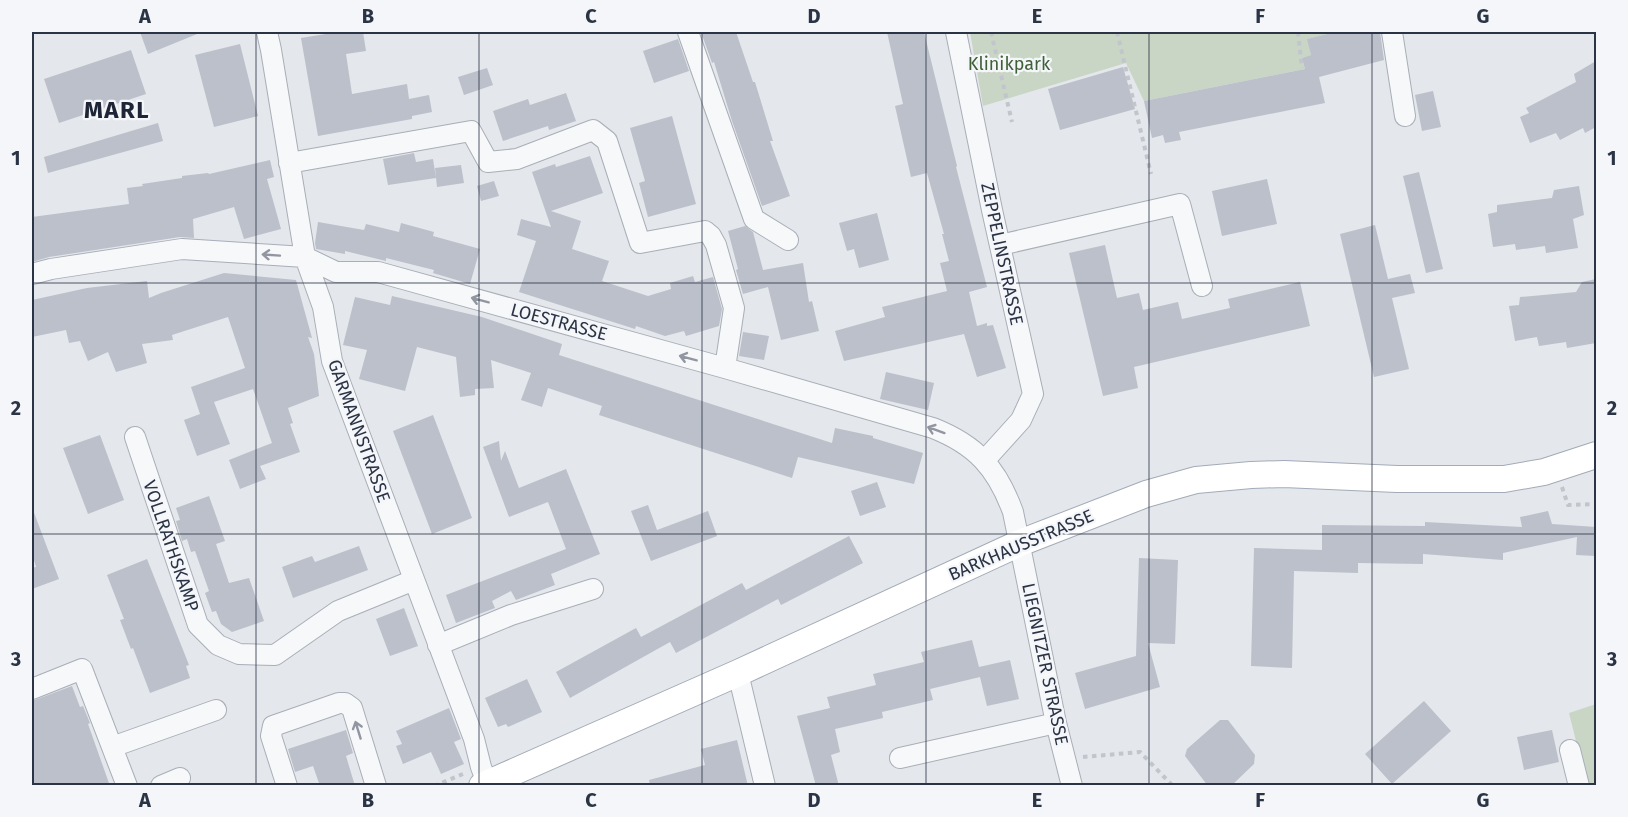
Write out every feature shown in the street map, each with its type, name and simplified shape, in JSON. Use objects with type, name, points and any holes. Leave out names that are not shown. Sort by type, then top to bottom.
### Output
[{"type":"main road","name":"BARKHAUSSTRASSE","points":[[484,784],[738,673],[1020,543],[1146,494],[1196,480],[1251,475],[1504,479],[1555,469],[1596,455]]},
{"type":"street","name":"GARMANNSTRASSE","points":[[267,32],[305,257],[322,307],[332,361],[474,739],[484,784]]},
{"type":"street","points":[[688,32],[754,219],[788,240]]},
{"type":"street","name":"ZEPPELINSTRASSE","points":[[956,32],[1033,394],[1021,420],[984,461]]},
{"type":"street","points":[[1392,32],[1405,116]]},
{"type":"street","points":[[289,163],[471,131],[488,162],[517,159],[593,130],[607,141],[640,243],[705,231],[716,245],[734,308],[725,368]]},
{"type":"street","points":[[1000,245],[1180,204],[1202,286]]},
{"type":"street","name":"LOESTRASSE","points":[[32,274],[51,269],[182,249],[305,257],[336,273],[378,272],[933,428],[968,445],[997,478],[1008,498],[1020,543]]},
{"type":"street","name":"VOLLRATHSKAMP","points":[[135,437],[198,625],[218,645],[239,654],[275,655],[338,611],[414,580]]},
{"type":"street","name":"LIEGNITZER STRASSE","points":[[1020,543],[1056,723],[1072,786]]},
{"type":"street","points":[[438,645],[511,615],[593,589]]},
{"type":"street","points":[[32,689],[82,669],[127,786]]},
{"type":"street","points":[[738,673],[765,786]]},
{"type":"street","points":[[287,786],[271,736],[273,726],[345,704],[352,708],[376,786]]},
{"type":"street","points":[[112,747],[216,710]]},
{"type":"street","points":[[900,759],[1056,723]]},
{"type":"street","points":[[1570,750],[1579,786]]},
{"type":"street","points":[[161,786],[180,778]]},
{"type":"path","points":[[991,32],[1012,122]]},
{"type":"path","points":[[1116,32],[1151,174]]},
{"type":"path","points":[[1298,32],[1302,68]]},
{"type":"path","points":[[1555,469],[1568,505],[1596,504]]},
{"type":"path","points":[[1065,758],[1140,752],[1173,786]]},
{"type":"green space","name":"Klinikpark","points":[[970,32],[1335,32],[1308,39],[1311,55],[1302,58],[1305,69],[1144,101],[1126,63],[983,106]]},
{"type":"green space","points":[[1596,704],[1596,785],[1594,785],[1586,781],[1569,713]]},
{"type":"building","points":[[140,32],[202,32],[148,54]]},
{"type":"building","points":[[338,32],[363,32],[366,51],[346,54],[352,94],[407,84],[409,99],[429,95],[432,112],[412,116],[412,119],[318,136],[301,38]]},
{"type":"building","points":[[701,32],[736,32],[753,82],[755,82],[773,141],[770,141],[790,196],[762,206],[714,62],[712,63]]},
{"type":"building","points":[[887,32],[924,32],[987,287],[969,292],[977,326],[987,323],[987,326],[993,325],[1006,368],[977,377],[964,334],[844,361],[835,331],[885,317],[882,307],[947,291],[940,263],[949,261],[942,234],[944,234],[927,173],[911,177],[895,106],[903,104]]},
{"type":"building","points":[[1335,32],[1380,32],[1384,60],[1319,77],[1325,103],[1179,132],[1181,140],[1165,143],[1163,135],[1152,138],[1144,101],[1305,69],[1302,58],[1311,55],[1307,39]]},
{"type":"building","points":[[678,39],[689,71],[654,83],[643,51]]},
{"type":"building","points":[[240,44],[258,116],[214,127],[195,55]]},
{"type":"building","points":[[131,50],[146,94],[59,123],[44,79]]},
{"type":"building","points":[[1596,61],[1596,127],[1585,133],[1583,128],[1560,140],[1556,133],[1530,143],[1520,117],[1529,113],[1526,108],[1576,82],[1574,74]]},
{"type":"building","points":[[1123,67],[1135,109],[1060,130],[1048,89]]},
{"type":"building","points":[[487,68],[493,85],[464,95],[458,77]]},
{"type":"building","points":[[1433,91],[1441,127],[1422,131],[1415,95]]},
{"type":"building","points":[[566,93],[576,121],[549,130],[548,126],[503,141],[493,111],[528,99],[530,105]]},
{"type":"building","points":[[672,116],[696,204],[648,217],[639,183],[645,181],[630,128]]},
{"type":"building","points":[[158,123],[163,141],[48,173],[44,157]]},
{"type":"building","points":[[414,153],[416,162],[433,159],[436,178],[388,185],[383,159]]},
{"type":"building","points":[[590,156],[603,193],[551,211],[581,221],[572,249],[609,261],[602,281],[648,296],[671,289],[670,283],[693,276],[695,282],[713,277],[722,309],[719,326],[686,336],[684,331],[665,336],[636,326],[635,329],[519,292],[536,241],[517,235],[521,219],[551,227],[532,172]]},
{"type":"building","points":[[270,160],[274,177],[267,179],[281,229],[244,239],[234,207],[193,219],[194,238],[180,237],[49,257],[32,262],[32,217],[129,204],[127,188],[182,178],[182,176],[209,174]]},
{"type":"building","points":[[461,165],[464,183],[437,187],[435,168]]},
{"type":"building","points":[[1419,172],[1443,269],[1426,273],[1403,176]]},
{"type":"building","points":[[1267,179],[1277,224],[1222,236],[1212,191]]},
{"type":"building","points":[[494,181],[499,196],[481,201],[477,186]]},
{"type":"building","points":[[1579,186],[1584,215],[1573,219],[1578,248],[1546,253],[1545,246],[1516,250],[1515,244],[1493,247],[1488,214],[1497,212],[1497,205],[1552,198],[1554,190]]},
{"type":"building","points":[[877,213],[889,260],[859,268],[854,249],[847,251],[839,223]]},
{"type":"building","points":[[318,222],[364,230],[366,224],[399,232],[401,223],[434,232],[433,236],[480,249],[470,284],[433,273],[434,270],[386,258],[386,261],[345,251],[345,254],[316,249]]},
{"type":"building","points":[[1375,225],[1388,279],[1410,274],[1415,293],[1392,298],[1409,369],[1374,377],[1340,234]]},
{"type":"building","points":[[745,226],[753,232],[763,270],[803,263],[809,302],[812,301],[819,331],[781,340],[768,287],[743,294],[728,231]]},
{"type":"building","points":[[1105,245],[1117,298],[1139,293],[1143,310],[1178,302],[1182,319],[1230,308],[1228,299],[1300,282],[1310,326],[1134,367],[1138,388],[1103,396],[1069,253]]},
{"type":"building","points":[[224,273],[296,280],[312,338],[308,337],[314,354],[319,396],[288,408],[293,423],[290,424],[300,452],[260,466],[266,479],[240,489],[229,460],[272,443],[253,389],[214,402],[230,444],[197,456],[184,420],[200,414],[191,387],[245,368],[228,317],[172,335],[173,340],[142,344],[147,363],[116,372],[108,352],[88,361],[80,341],[69,343],[66,330],[32,337],[32,300],[87,288],[147,281],[149,298]]},
{"type":"building","points":[[1596,279],[1596,343],[1567,348],[1566,342],[1539,346],[1537,337],[1515,341],[1509,306],[1519,305],[1520,297],[1576,292],[1582,282]]},
{"type":"building","points":[[392,296],[482,317],[562,344],[559,355],[832,443],[835,428],[873,436],[873,438],[923,453],[914,484],[798,457],[792,478],[599,415],[602,406],[548,388],[542,407],[521,400],[531,373],[491,360],[494,388],[475,389],[475,395],[460,397],[456,357],[417,347],[405,391],[359,379],[367,350],[343,345],[355,297],[390,305]]},
{"type":"building","points":[[743,332],[769,336],[764,360],[739,356]]},
{"type":"building","points":[[886,372],[934,383],[928,410],[880,399]]},
{"type":"building","points":[[433,415],[472,518],[432,534],[393,431]]},
{"type":"building","points":[[100,435],[124,500],[88,514],[63,448]]},
{"type":"building","points":[[499,441],[501,461],[505,451],[519,488],[566,469],[600,554],[551,574],[555,585],[516,600],[511,591],[492,601],[495,608],[456,623],[446,595],[566,549],[548,502],[509,517],[483,447]]},
{"type":"building","points":[[877,482],[886,507],[860,516],[851,491]]},
{"type":"building","points":[[209,496],[225,541],[216,544],[229,583],[249,578],[264,621],[232,632],[221,624],[216,611],[212,612],[205,593],[209,591],[195,551],[191,552],[187,539],[182,541],[176,521],[180,520],[176,508]]},
{"type":"building","points":[[648,505],[657,530],[708,511],[717,536],[651,561],[631,511]]},
{"type":"building","points":[[32,510],[59,579],[32,589],[32,568],[36,567],[32,553]]},
{"type":"building","points":[[1548,511],[1552,524],[1596,527],[1596,556],[1576,555],[1577,537],[1503,553],[1503,560],[1423,554],[1423,564],[1358,563],[1358,573],[1294,571],[1292,668],[1251,666],[1254,548],[1322,550],[1322,525],[1425,526],[1425,522],[1522,527],[1520,517]]},
{"type":"building","points":[[849,536],[863,563],[781,605],[778,599],[676,653],[670,642],[570,698],[556,672],[636,628],[641,637],[742,583],[746,590]]},
{"type":"building","points":[[359,546],[368,570],[293,598],[282,567],[312,556],[315,562]]},
{"type":"building","points":[[1139,558],[1178,560],[1175,644],[1148,643],[1160,687],[1085,709],[1075,673],[1136,656]]},
{"type":"building","points":[[147,559],[189,665],[186,666],[190,678],[150,693],[120,620],[124,619],[107,575]]},
{"type":"building","points":[[404,608],[418,646],[390,656],[376,619]]},
{"type":"building","points":[[972,640],[979,667],[1010,660],[1019,699],[987,706],[980,677],[930,689],[933,700],[882,712],[883,718],[835,729],[840,752],[831,755],[839,786],[816,786],[797,716],[830,708],[827,697],[876,685],[873,674],[924,662],[921,652]]},
{"type":"building","points":[[527,679],[542,712],[508,727],[506,724],[498,727],[485,698]]},
{"type":"building","points":[[72,686],[80,707],[83,706],[90,723],[88,724],[110,786],[32,786],[32,701]]},
{"type":"building","points":[[1424,701],[1451,731],[1392,784],[1365,754]]},
{"type":"building","points":[[449,708],[461,739],[454,742],[464,764],[441,774],[431,752],[403,764],[396,746],[402,744],[396,731]]},
{"type":"building","points":[[1220,720],[1228,720],[1255,755],[1254,764],[1231,786],[1208,786],[1185,756],[1187,749]]},
{"type":"building","points":[[346,730],[353,753],[346,756],[355,786],[320,786],[313,766],[295,772],[288,749]]},
{"type":"building","points":[[1552,730],[1559,762],[1524,770],[1517,737]]},
{"type":"building","points":[[737,740],[748,786],[650,786],[649,780],[705,765],[701,749]]},
{"type":"district","name":"MARL","points":[[117,110]]}]
